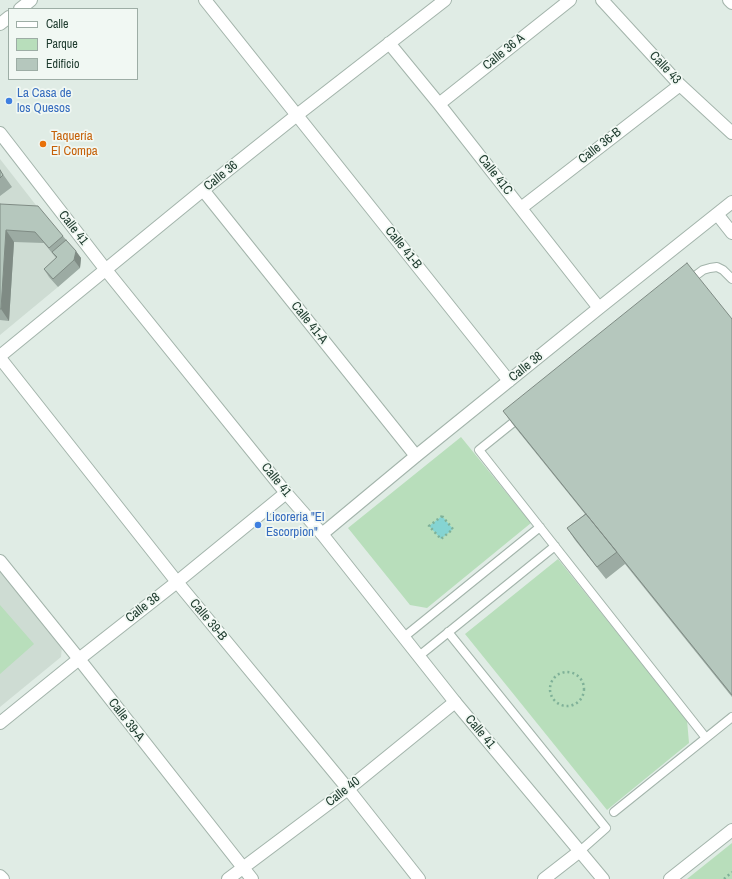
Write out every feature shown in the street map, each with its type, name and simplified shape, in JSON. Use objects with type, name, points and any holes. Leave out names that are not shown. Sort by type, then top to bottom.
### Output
[{"type":"street","points":[[21,8],[31,0]]},
{"type":"street","points":[[205,0],[297,115]]},
{"type":"street","name":"Calle 36","points":[[0,357],[203,190],[445,0]]},
{"type":"street","name":"Calle 36 A","points":[[439,104],[570,0]]},
{"type":"street","name":"Calle 43","points":[[602,0],[680,85],[732,133]]},
{"type":"street","points":[[729,0],[732,3]]},
{"type":"street","points":[[0,24],[8,18]]},
{"type":"street","name":"Calle 41C","points":[[390,44],[599,308]]},
{"type":"street","name":"Calle 36-B","points":[[521,208],[680,85]]},
{"type":"street","name":"Calle 41-B","points":[[297,115],[509,381]]},
{"type":"street","name":"Calle 41","points":[[0,133],[106,270],[286,493],[322,534],[455,702],[603,879]]},
{"type":"street","name":"Calle 41-A","points":[[203,190],[416,456]]},
{"type":"street","name":"Calle 38","points":[[322,534],[416,456],[732,202]]},
{"type":"street","points":[[717,214],[732,233]]},
{"type":"street","name":"Calle 39-B","points":[[0,357],[177,582],[348,788],[419,879]]},
{"type":"street","name":"Calle 38","points":[[0,723],[286,493]]},
{"type":"street","name":"Calle 39-A","points":[[0,561],[252,879]]},
{"type":"street","name":"Calle 40","points":[[228,879],[348,788],[455,702]]},
{"type":"street","points":[[670,879],[732,830]]},
{"type":"street","points":[[544,879],[580,851]]},
{"type":"street","points":[[0,876],[3,879]]},
{"type":"lane","points":[[683,285],[699,273],[710,268],[717,267],[724,270],[732,279]]},
{"type":"lane","points":[[528,410],[479,450],[706,738]]},
{"type":"lane","points":[[404,637],[540,527]]},
{"type":"lane","points":[[419,656],[555,546]]},
{"type":"lane","points":[[448,632],[606,828],[580,851]]},
{"type":"lane","points":[[614,812],[732,717]]},
{"type":"path","points":[[442,516],[453,529],[441,539],[429,526],[442,516]]},
{"type":"path","points":[[568,671],[574,672],[582,680],[585,692],[583,697],[574,705],[562,706],[557,703],[550,694],[550,683],[557,674],[568,671]]},
{"type":"path","points":[[724,879],[732,872]]},
{"type":"shaded area","points":[[0,159],[46,218],[71,247],[58,287],[0,335]]},
{"type":"shaded area","points":[[0,570],[62,646],[61,657],[0,707]]},
{"type":"green space","points":[[461,437],[531,523],[427,608],[410,605],[348,528]]},
{"type":"green space","points":[[558,559],[687,720],[689,743],[607,810],[465,634]]},
{"type":"green space","points":[[0,605],[34,644],[0,674]]},
{"type":"green space","points":[[732,843],[732,879],[687,879]]},
{"type":"water","points":[[442,516],[453,529],[441,539],[429,526]]},
{"type":"building","points":[[0,170],[3,175],[0,178]]},
{"type":"building","points":[[0,204],[38,206],[63,236],[49,248],[35,232],[6,230],[1,309],[0,309]]},
{"type":"building","points":[[66,240],[76,251],[74,260],[53,279],[44,269],[57,257],[52,252]]},
{"type":"building","points":[[687,263],[732,319],[732,695],[503,411]]},
{"type":"building","points":[[586,514],[617,552],[597,567],[567,528]]},
{"type":"place","name":"La Casa de los Quesos","points":[[9,101]]},
{"type":"place","name":"Taquería El Compa","points":[[43,144]]},
{"type":"place","name":"Licoreria \"El Escorpion\"","points":[[258,525]]}]
